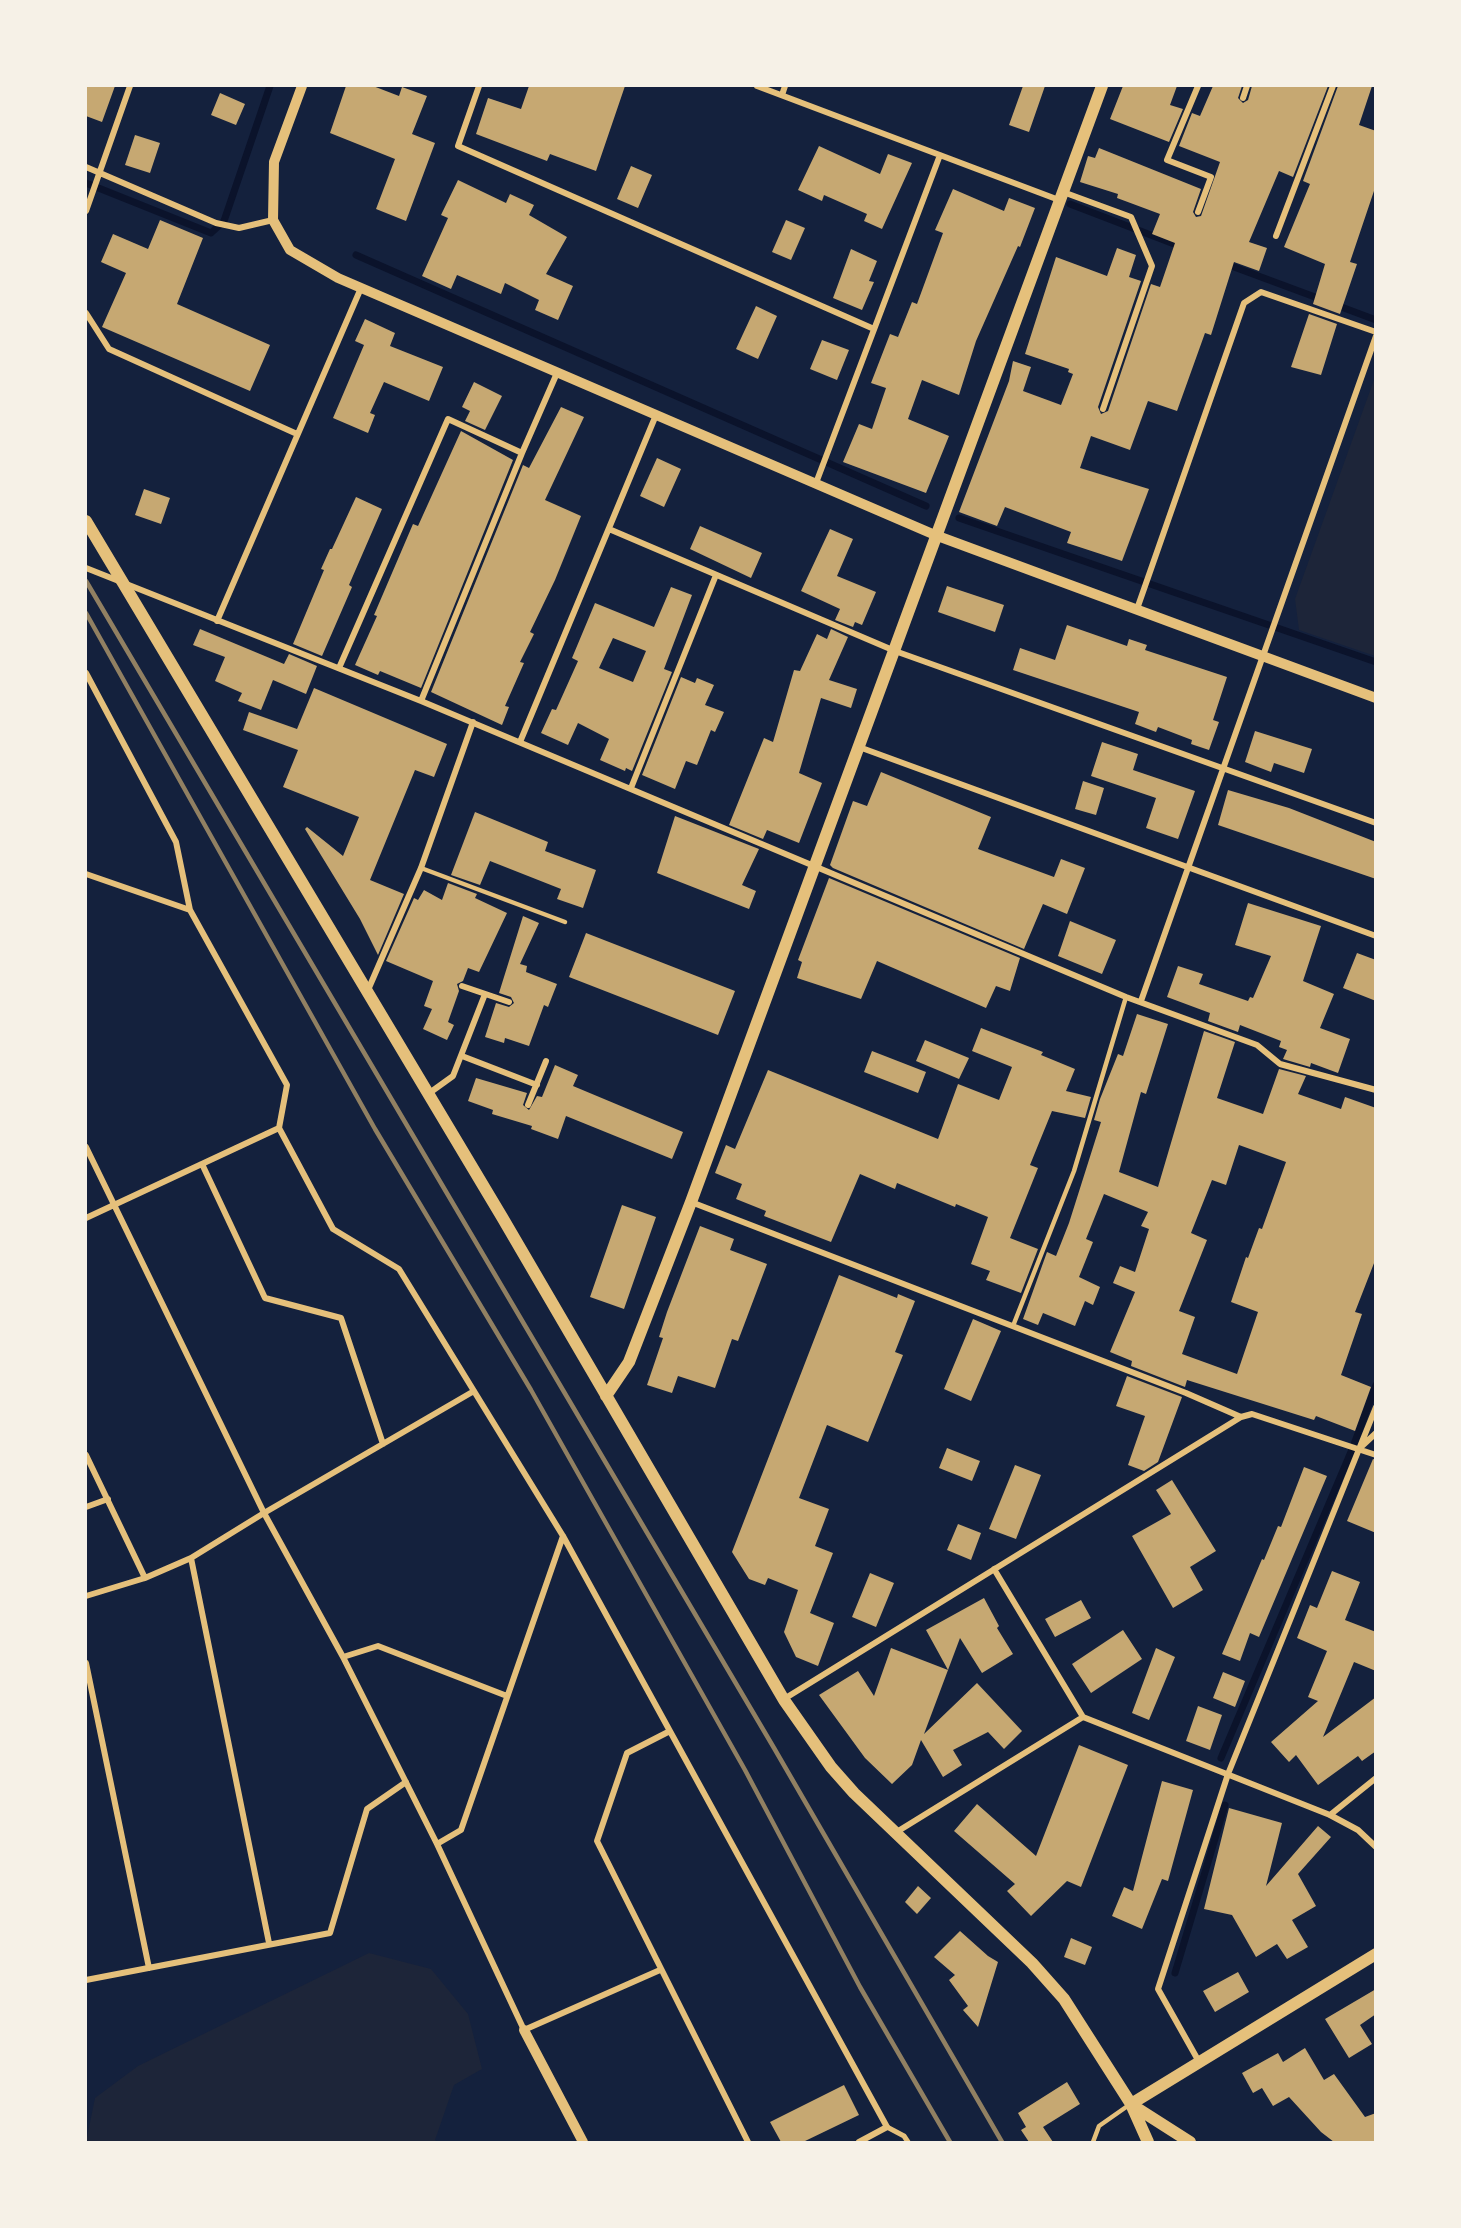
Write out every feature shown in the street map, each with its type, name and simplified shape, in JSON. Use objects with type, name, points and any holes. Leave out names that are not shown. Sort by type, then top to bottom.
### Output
[{"type":"main road","points":[[606,1396],[629,1362],[691,1202],[1102,86]]},
{"type":"main road","points":[[86,521],[367,992],[784,1700],[831,1767],[894,1834],[1032,1963],[1064,1999],[1131,2104],[1148,2140]]},
{"type":"main road","points":[[1131,2104],[1198,2060],[1376,1954]]},
{"type":"main road","points":[[1131,2104],[1190,2142]]},
{"type":"street","points":[[86,212],[130,86]]},
{"type":"street","points":[[302,86],[274,162],[273,220],[290,250],[361,288],[935,535],[1376,698]]},
{"type":"street","points":[[479,86],[458,146],[874,329]]},
{"type":"street","points":[[757,86],[940,155],[1131,217],[1152,266],[1103,409]]},
{"type":"street","points":[[782,95],[785,86]]},
{"type":"street","points":[[1198,86],[1167,160],[1211,177],[1198,212]]},
{"type":"street","points":[[1243,98],[1247,86]]},
{"type":"street","points":[[1276,236],[1333,86]]},
{"type":"street","points":[[816,483],[940,155]]},
{"type":"street","points":[[86,167],[216,223],[239,228],[273,220]]},
{"type":"street","points":[[217,621],[361,288]]},
{"type":"street","points":[[1137,609],[1244,303],[1261,292],[1376,334],[1141,1001]]},
{"type":"street","points":[[86,312],[109,349],[297,434]]},
{"type":"street","points":[[422,701],[522,453],[557,373]]},
{"type":"street","points":[[520,742],[656,415]]},
{"type":"street","points":[[339,668],[448,419],[522,453]]},
{"type":"street","points":[[609,529],[894,651],[1376,823]]},
{"type":"street","points":[[86,568],[473,722],[814,868],[1126,997],[1257,1045],[1280,1064],[1376,1090]]},
{"type":"street","points":[[631,788],[716,575]]},
{"type":"street","points":[[86,673],[176,842],[190,910],[287,1085],[279,1128],[333,1229],[399,1269],[562,1536],[887,2127],[904,2136],[908,2142]]},
{"type":"street","points":[[367,992],[421,868],[473,722]]},
{"type":"street","points":[[859,747],[1376,936]]},
{"type":"street","points":[[86,874],[190,910]]},
{"type":"street","points":[[462,986],[509,1002]]},
{"type":"street","points":[[427,1094],[453,1076],[485,994]]},
{"type":"street","points":[[462,1056],[537,1085]]},
{"type":"street","points":[[528,1105],[546,1061]]},
{"type":"street","points":[[86,1218],[279,1128]]},
{"type":"street","points":[[86,1147],[264,1513],[343,1656],[437,1844],[524,2030],[583,2142]]},
{"type":"street","points":[[202,1164],[266,1298],[341,1318],[383,1444]]},
{"type":"street","points":[[691,1202],[1186,1393],[1241,1417]]},
{"type":"street","points":[[86,1596],[145,1578],[191,1558],[474,1391]]},
{"type":"street","points":[[1198,2060],[1158,1989],[1228,1774],[1376,1407]]},
{"type":"street","points":[[784,1700],[1241,1417],[1252,1414],[1376,1455]]},
{"type":"street","points":[[1359,1449],[1376,1433]]},
{"type":"street","points":[[86,1455],[145,1578]]},
{"type":"street","points":[[86,1507],[108,1499]]},
{"type":"street","points":[[437,1844],[461,1830],[562,1536]]},
{"type":"street","points":[[191,1558],[269,1943]]},
{"type":"street","points":[[994,1569],[1083,1717],[1330,1815],[1358,1830],[1376,1847]]},
{"type":"street","points":[[343,1656],[378,1646],[507,1696]]},
{"type":"street","points":[[86,1662],[149,1968]]},
{"type":"street","points":[[894,1834],[1083,1717]]},
{"type":"street","points":[[670,1731],[627,1753],[597,1841],[748,2142]]},
{"type":"street","points":[[1330,1815],[1376,1778]]},
{"type":"street","points":[[86,1980],[330,1933],[367,1809],[406,1782]]},
{"type":"street","points":[[524,2030],[660,1970]]},
{"type":"street","points":[[859,2142],[887,2127]]},
{"type":"lane","points":[[421,868],[565,922]]},
{"type":"lane","points":[[1012,1326],[1074,1171],[1126,997]]},
{"type":"lane","points":[[1094,2142],[1100,2126],[1131,2104]]},
{"type":"shaded area","points":[[1375,377],[1375,656],[1299,630],[1295,599]]},
{"type":"shaded area","points":[[369,1953],[431,1969],[468,2014],[482,2069],[454,2085],[435,2140],[438,2142],[86,2142],[95,2098],[138,2066]]},
{"type":"building","points":[[86,86],[115,86],[102,122],[86,116]]},
{"type":"building","points":[[346,86],[373,86],[399,96],[402,87],[427,96],[412,134],[435,143],[406,221],[376,209],[395,159],[330,133]]},
{"type":"building","points":[[529,86],[625,86],[596,171],[550,154],[547,161],[476,134],[488,98],[521,109]]},
{"type":"building","points":[[1023,86],[1045,86],[1029,132],[1009,125]]},
{"type":"building","points":[[1123,86],[1177,86],[1170,105],[1183,109],[1169,142],[1110,119]]},
{"type":"building","points":[[1213,86],[1242,86],[1238,98],[1243,103],[1248,100],[1252,86],[1328,86],[1293,177],[1279,171],[1249,242],[1267,248],[1259,271],[1234,262],[1211,335],[1205,333],[1177,411],[1148,401],[1130,450],[1091,436],[1080,468],[1149,489],[1122,561],[1067,543],[1071,532],[1005,507],[997,526],[959,512],[1009,381],[1013,361],[1031,367],[1023,391],[1061,405],[1073,374],[1068,372],[1069,369],[1025,354],[1056,257],[1107,276],[1117,248],[1136,255],[1129,277],[1141,281],[1098,407],[1101,414],[1108,411],[1151,284],[1160,287],[1175,243],[1152,234],[1160,214],[1117,198],[1118,194],[1080,182],[1088,156],[1095,158],[1099,148],[1201,189],[1193,212],[1196,217],[1201,216],[1220,162],[1179,146],[1192,113],[1200,116]]},
{"type":"building","points":[[1338,86],[1372,86],[1359,125],[1376,131],[1376,185],[1350,262],[1357,264],[1340,314],[1313,304],[1325,264],[1284,247],[1310,184],[1303,181]]},
{"type":"building","points":[[220,93],[245,104],[236,125],[211,115]]},
{"type":"building","points":[[135,135],[160,143],[150,173],[125,165]]},
{"type":"building","points":[[819,146],[880,174],[888,154],[912,163],[882,229],[864,221],[867,214],[824,195],[822,201],[798,190]]},
{"type":"building","points":[[631,166],[652,175],[638,208],[617,199]]},
{"type":"building","points":[[458,180],[506,203],[510,194],[534,205],[529,215],[567,237],[546,274],[573,286],[558,320],[535,310],[539,300],[505,283],[501,294],[457,275],[451,289],[422,276],[448,218],[441,215]]},
{"type":"building","points":[[953,189],[1004,211],[1009,198],[1035,208],[1020,247],[1018,246],[976,341],[959,395],[922,380],[908,419],[949,436],[926,493],[843,462],[859,424],[872,429],[886,388],[871,383],[890,334],[898,337],[912,302],[917,304],[943,233],[935,230]]},
{"type":"building","points":[[160,220],[203,238],[177,304],[270,345],[250,391],[102,327],[126,273],[101,262],[113,234],[148,249]]},
{"type":"building","points":[[786,220],[805,228],[791,260],[772,252]]},
{"type":"building","points":[[851,249],[877,261],[869,281],[874,282],[862,310],[833,298]]},
{"type":"building","points":[[756,306],[777,316],[758,359],[736,349]]},
{"type":"building","points":[[1309,314],[1337,324],[1321,375],[1291,367]]},
{"type":"building","points":[[365,319],[395,333],[390,346],[443,367],[429,401],[384,382],[370,413],[375,415],[368,433],[333,418],[364,345],[355,341]]},
{"type":"building","points":[[822,340],[849,350],[837,380],[810,369]]},
{"type":"building","points":[[474,382],[502,396],[485,430],[465,421],[470,411],[462,407]]},
{"type":"building","points":[[561,407],[584,417],[545,500],[581,516],[555,580],[530,632],[534,634],[520,662],[524,663],[505,706],[509,707],[502,725],[431,692],[523,465],[529,468]]},
{"type":"building","points":[[461,431],[513,460],[421,688],[380,671],[378,675],[355,665],[413,524],[418,526]]},
{"type":"building","points":[[657,458],[681,469],[664,507],[640,496]]},
{"type":"building","points":[[144,489],[170,498],[161,524],[135,515]]},
{"type":"building","points":[[356,497],[382,509],[349,585],[352,587],[322,656],[293,644],[324,570],[321,569]]},
{"type":"building","points":[[700,526],[762,553],[751,578],[690,549]]},
{"type":"building","points":[[830,529],[853,539],[837,576],[876,592],[862,625],[855,622],[853,627],[835,620],[840,609],[801,591]]},
{"type":"building","points":[[947,586],[1004,605],[995,632],[938,612]]},
{"type":"building","points":[[671,587],[692,595],[664,669],[672,672],[632,771],[626,768],[625,771],[600,760],[609,739],[578,723],[568,745],[541,733],[552,709],[556,710],[578,661],[572,658],[595,603],[654,627]],"holes":[[[613,638],[646,651],[633,682],[599,668]]]},
{"type":"building","points":[[1067,625],[1127,646],[1129,639],[1147,645],[1145,650],[1227,677],[1213,720],[1219,722],[1209,750],[1191,744],[1192,740],[1158,727],[1156,732],[1135,724],[1139,712],[1013,670],[1020,648],[1055,660]]},
{"type":"building","points":[[200,629],[284,664],[289,654],[317,666],[306,694],[273,680],[261,710],[238,701],[242,693],[215,681],[225,657],[193,645]]},
{"type":"building","points":[[831,629],[848,637],[829,680],[857,689],[851,708],[821,698],[799,773],[822,783],[799,843],[767,830],[763,839],[729,825],[764,738],[773,742],[794,670],[800,671],[817,634],[827,639]]},
{"type":"building","points":[[681,677],[695,683],[697,678],[714,685],[705,705],[724,712],[715,732],[711,730],[697,765],[686,761],[675,789],[642,775]]},
{"type":"building","points":[[314,688],[447,744],[434,777],[415,770],[370,880],[404,894],[378,955],[360,919],[305,829],[307,827],[343,856],[359,817],[283,787],[298,750],[243,730],[249,712],[297,729]]},
{"type":"building","points":[[1255,731],[1312,749],[1304,773],[1274,763],[1271,772],[1245,762]]},
{"type":"building","points":[[1102,742],[1138,754],[1133,770],[1195,791],[1178,839],[1146,828],[1156,798],[1091,776]]},
{"type":"building","points":[[881,772],[991,817],[978,849],[1054,877],[1061,859],[1085,868],[1067,914],[1043,904],[1024,949],[833,868],[830,865],[853,801],[867,806]]},
{"type":"building","points":[[1083,781],[1104,788],[1096,815],[1075,809]]},
{"type":"building","points":[[1228,790],[1289,808],[1376,842],[1376,879],[1218,825]]},
{"type":"building","points":[[475,812],[548,842],[545,851],[596,870],[583,908],[557,899],[561,889],[490,861],[480,885],[451,875]]},
{"type":"building","points":[[675,816],[759,849],[742,885],[756,891],[749,909],[657,873]]},
{"type":"building","points":[[829,878],[1020,958],[1010,991],[996,986],[986,1008],[877,961],[861,999],[797,978],[802,962],[798,960]]},
{"type":"building","points":[[448,883],[477,894],[475,898],[507,913],[479,972],[468,968],[463,981],[457,984],[459,991],[448,1022],[454,1025],[447,1040],[423,1029],[432,1009],[424,1006],[433,981],[386,961],[414,898],[418,900],[424,890],[442,900]]},
{"type":"building","points":[[1248,903],[1321,926],[1303,981],[1334,994],[1320,1028],[1350,1039],[1338,1073],[1311,1063],[1310,1067],[1283,1059],[1287,1050],[1279,1047],[1281,1041],[1240,1025],[1238,1032],[1208,1021],[1210,1013],[1167,997],[1178,966],[1203,974],[1199,984],[1248,1001],[1250,997],[1253,998],[1271,956],[1235,945]]},
{"type":"building","points":[[523,916],[539,923],[520,964],[527,966],[526,972],[557,984],[548,1007],[544,1005],[529,1046],[505,1038],[504,1043],[485,1037],[496,1003],[509,1007],[514,1003],[511,997],[499,993]]},
{"type":"building","points":[[1070,921],[1116,940],[1102,974],[1058,956]]},
{"type":"building","points":[[586,933],[735,991],[718,1035],[569,977]]},
{"type":"building","points":[[1357,953],[1376,960],[1376,1001],[1343,988]]},
{"type":"building","points":[[1137,1014],[1168,1024],[1146,1094],[1141,1092],[1119,1172],[1158,1187],[1204,1031],[1235,1042],[1217,1098],[1263,1114],[1279,1069],[1306,1076],[1298,1094],[1341,1109],[1345,1097],[1376,1108],[1376,1258],[1355,1312],[1362,1314],[1341,1375],[1371,1387],[1355,1431],[1316,1416],[1314,1420],[1187,1380],[1185,1387],[1131,1366],[1132,1361],[1110,1352],[1135,1292],[1113,1283],[1120,1266],[1135,1272],[1149,1229],[1141,1226],[1148,1212],[1104,1194],[1086,1239],[1093,1242],[1079,1277],[1100,1287],[1093,1305],[1085,1301],[1075,1326],[1043,1313],[1038,1325],[1023,1319],[1047,1252],[1056,1256],[1069,1223],[1101,1122],[1094,1120],[1100,1099],[1118,1054],[1123,1056]],"holes":[[[1239,1145],[1286,1162],[1262,1229],[1259,1228],[1248,1258],[1246,1257],[1231,1302],[1258,1312],[1237,1374],[1182,1354],[1195,1317],[1179,1311],[1207,1240],[1191,1233],[1212,1180],[1226,1185]]]},
{"type":"building","points":[[981,1028],[1043,1052],[1041,1055],[1075,1069],[1066,1091],[1091,1097],[1085,1118],[1052,1111],[1030,1165],[1038,1168],[1010,1238],[1038,1249],[1021,1293],[986,1280],[990,1271],[971,1264],[988,1217],[956,1204],[955,1207],[897,1183],[895,1189],[860,1174],[831,1242],[764,1216],[766,1211],[736,1199],[742,1184],[715,1173],[726,1145],[735,1149],[768,1070],[938,1139],[958,1084],[999,1100],[1012,1067],[972,1051]]},
{"type":"building","points":[[925,1040],[969,1058],[959,1079],[916,1061]]},
{"type":"building","points":[[872,1051],[926,1072],[918,1093],[864,1072]]},
{"type":"building","points":[[555,1065],[578,1075],[573,1086],[683,1132],[672,1159],[566,1116],[558,1139],[531,1129],[532,1126],[492,1114],[493,1110],[468,1101],[476,1078],[527,1093],[523,1105],[529,1110],[537,1096],[542,1097]]},
{"type":"building","points":[[622,1205],[656,1217],[624,1309],[590,1297]]},
{"type":"building","points":[[700,1226],[734,1239],[730,1250],[767,1264],[738,1341],[732,1339],[715,1388],[678,1376],[672,1393],[647,1385],[663,1338],[659,1337],[667,1312]]},
{"type":"building","points":[[839,1275],[897,1298],[898,1294],[915,1301],[895,1352],[903,1355],[868,1442],[827,1425],[799,1498],[829,1509],[815,1546],[833,1553],[810,1613],[834,1623],[818,1666],[796,1657],[784,1632],[798,1590],[768,1578],[765,1585],[749,1579],[732,1552]]},
{"type":"building","points":[[973,1319],[1001,1331],[971,1401],[944,1389]]},
{"type":"building","points":[[1127,1376],[1182,1397],[1158,1462],[1144,1471],[1128,1465],[1145,1416],[1116,1406]]},
{"type":"building","points":[[947,1448],[980,1461],[972,1481],[939,1468]]},
{"type":"building","points":[[1373,1459],[1376,1460],[1376,1533],[1347,1521]]},
{"type":"building","points":[[1015,1465],[1041,1475],[1016,1539],[989,1529]]},
{"type":"building","points":[[1304,1467],[1327,1476],[1259,1637],[1250,1633],[1240,1661],[1222,1654],[1262,1559],[1264,1560],[1278,1526],[1281,1527]]},
{"type":"building","points":[[1172,1480],[1216,1551],[1190,1567],[1203,1590],[1173,1608],[1132,1536],[1171,1514],[1156,1490]]},
{"type":"building","points":[[958,1524],[981,1533],[971,1560],[947,1550]]},
{"type":"building","points":[[1332,1571],[1360,1582],[1345,1620],[1376,1632],[1376,1671],[1354,1662],[1323,1737],[1376,1697],[1376,1751],[1362,1761],[1358,1756],[1318,1785],[1296,1755],[1289,1762],[1271,1742],[1318,1701],[1308,1697],[1327,1651],[1297,1638],[1310,1605],[1317,1608]]},
{"type":"building","points":[[870,1573],[894,1583],[876,1627],[852,1617]]},
{"type":"building","points":[[984,1598],[999,1626],[997,1628],[1013,1654],[982,1673],[960,1638],[948,1670],[926,1630]]},
{"type":"building","points":[[1081,1600],[1091,1618],[1055,1637],[1045,1619]]},
{"type":"building","points":[[1123,1630],[1142,1659],[1091,1693],[1072,1664]]},
{"type":"building","points":[[891,1648],[948,1670],[924,1734],[977,1683],[1022,1731],[1004,1749],[988,1732],[953,1750],[962,1765],[943,1777],[921,1740],[912,1765],[892,1784],[865,1758],[819,1695],[858,1671],[874,1696]]},
{"type":"building","points":[[1156,1648],[1175,1657],[1149,1720],[1132,1713]]},
{"type":"building","points":[[1223,1672],[1245,1681],[1235,1707],[1213,1698]]},
{"type":"building","points":[[1198,1706],[1222,1715],[1210,1750],[1186,1741]]},
{"type":"building","points":[[1079,1745],[1128,1765],[1081,1887],[1067,1881],[1031,1916],[1007,1891],[1015,1884],[954,1831],[977,1804],[1036,1856]]},
{"type":"building","points":[[1162,1781],[1193,1790],[1168,1881],[1162,1879],[1142,1929],[1112,1916],[1124,1887],[1133,1891]]},
{"type":"building","points":[[1229,1808],[1282,1823],[1266,1886],[1318,1826],[1331,1837],[1298,1874],[1316,1906],[1292,1920],[1308,1947],[1287,1959],[1277,1944],[1256,1957],[1232,1915],[1204,1909]]},
{"type":"building","points":[[918,1886],[931,1898],[917,1914],[905,1902]]},
{"type":"building","points":[[960,1931],[998,1962],[978,2027],[963,2010],[968,2006],[949,1980],[955,1975],[934,1957]]},
{"type":"building","points":[[1071,1938],[1092,1947],[1085,1965],[1064,1957]]},
{"type":"building","points":[[1238,1972],[1249,1992],[1215,2012],[1203,1991]]},
{"type":"building","points":[[1376,1989],[1376,2014],[1360,2025],[1372,2044],[1349,2058],[1325,2019]]},
{"type":"building","points":[[1305,2048],[1324,2080],[1334,2074],[1365,2117],[1376,2113],[1376,2142],[1334,2142],[1321,2132],[1289,2097],[1273,2106],[1262,2088],[1253,2093],[1242,2073],[1278,2053],[1283,2062]]},
{"type":"building","points":[[1067,2082],[1080,2104],[1043,2127],[1053,2142],[1029,2142],[1021,2130],[1026,2127],[1018,2113]]},
{"type":"building","points":[[844,2085],[859,2115],[803,2142],[781,2142],[770,2122]]},
{"type":"waterway","points":[[86,183],[211,233],[224,221],[270,86]]},
{"type":"waterway","points":[[1070,204],[1182,247]]},
{"type":"waterway","points":[[356,255],[926,506]]},
{"type":"waterway","points":[[1226,264],[1323,300]]},
{"type":"waterway","points":[[1336,305],[1376,320]]},
{"type":"waterway","points":[[959,518],[1376,662]]},
{"type":"waterway","points":[[1221,1758],[1353,1447],[1376,1385]]},
{"type":"waterway","points":[[1175,1973],[1225,1805]]},
{"type":"railway","points":[[86,581],[774,1748],[1002,2142]]},
{"type":"railway","points":[[86,613],[375,1129],[531,1390],[745,1770],[860,1987],[950,2142]]}]
